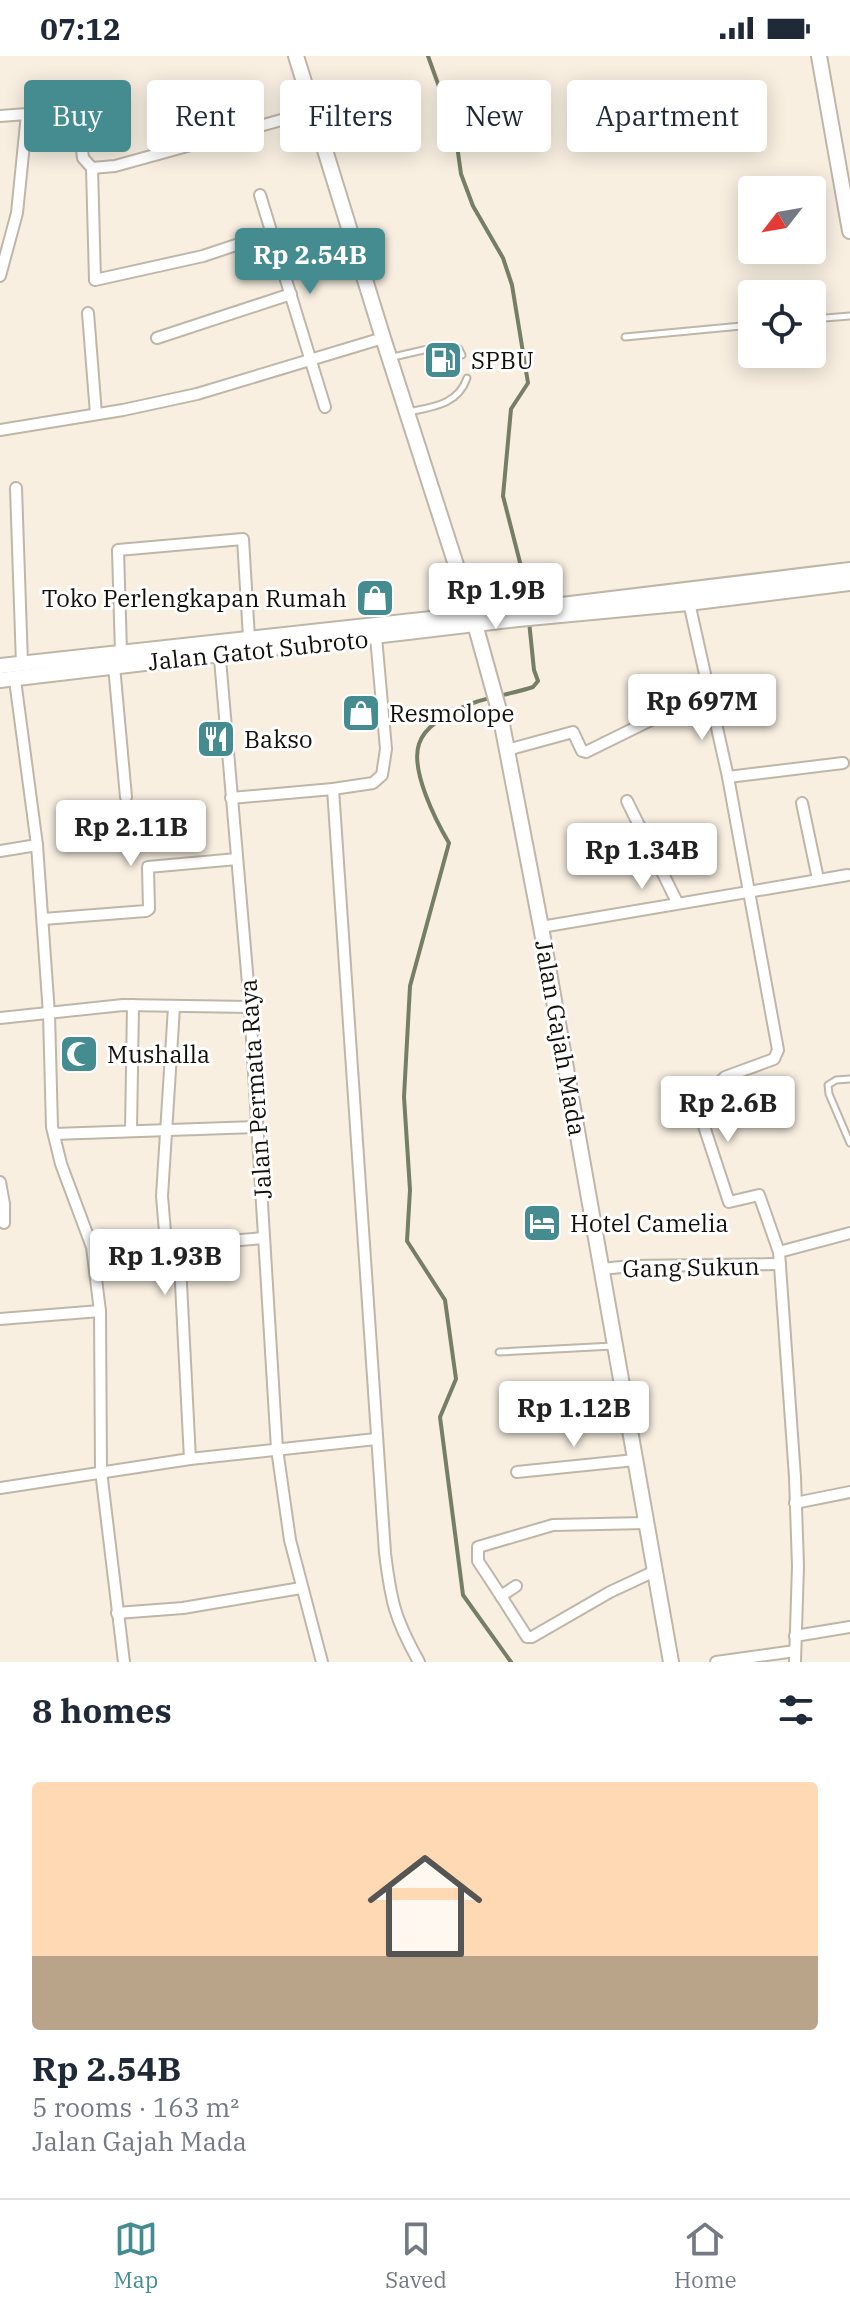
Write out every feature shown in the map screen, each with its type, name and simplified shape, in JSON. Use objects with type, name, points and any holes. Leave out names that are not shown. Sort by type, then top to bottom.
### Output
[{"type":"main road","name":"Jalan Gajah Mada","points":[[296,56],[304,80]]},
{"type":"main road","points":[[819,56],[850,231]]},
{"type":"main road","name":"Jalan Gajah Mada","points":[[326,152],[389,358],[474,619],[500,714],[541,927],[671,1662]]},
{"type":"main road","name":"Jalan Gatot Subroto","points":[[688,596],[850,570]]},
{"type":"main road","name":"Jalan Gatot Subroto","points":[[219,648],[249,638],[850,583]]},
{"type":"main road","name":"Jalan Gatot Subroto","points":[[10,671],[219,648],[376,637],[474,619]]},
{"type":"street","points":[[0,116],[24,114]]},
{"type":"street","points":[[92,168],[115,166],[280,120]]},
{"type":"street","points":[[0,276],[17,213],[24,144]]},
{"type":"street","points":[[82,152],[83,158],[92,168],[95,280],[203,256],[272,233]]},
{"type":"street","points":[[260,195],[325,407]]},
{"type":"street","points":[[157,338],[291,294]]},
{"type":"street","points":[[88,313],[96,414]]},
{"type":"street","points":[[0,430],[197,394],[383,338]]},
{"type":"street","points":[[16,488],[10,671],[37,845],[54,1134],[61,1164],[92,1247],[100,1311],[101,1471],[124,1662]]},
{"type":"street","points":[[126,797],[117,659],[118,550],[243,539],[249,638]]},
{"type":"street","points":[[688,596],[750,890],[777,1056],[725,1077],[708,1094],[701,1117],[729,1202],[759,1195],[779,1252],[798,1566],[795,1657],[716,1662]]},
{"type":"street","points":[[231,798],[333,789],[379,780],[385,768],[386,749],[376,637]]},
{"type":"street","name":"Jalan Permata Raya","points":[[219,648],[250,1007],[277,1449],[290,1540],[322,1662]]},
{"type":"street","points":[[507,750],[573,732],[582,751],[586,752],[708,692]]},
{"type":"street","points":[[728,777],[843,763]]},
{"type":"street","points":[[333,789],[376,1439],[390,1598],[399,1626],[419,1662]]},
{"type":"street","points":[[627,801],[677,902]]},
{"type":"street","points":[[802,803],[818,879]]},
{"type":"street","points":[[0,851],[37,845]]},
{"type":"street","points":[[43,919],[146,911],[149,909],[148,867],[237,859]]},
{"type":"street","points":[[541,927],[848,875]]},
{"type":"street","points":[[0,1018],[133,1005],[250,1007]]},
{"type":"street","points":[[131,1131],[133,1005]]},
{"type":"street","points":[[174,1007],[162,1196],[166,1244],[264,1238]]},
{"type":"street","points":[[54,1134],[258,1127]]},
{"type":"street","points":[[0,1182],[4,1223]]},
{"type":"street","points":[[779,1252],[850,1233]]},
{"type":"street","points":[[179,1245],[190,1459]]},
{"type":"street","name":"Gang Sukun","points":[[601,1269],[780,1264]]},
{"type":"street","points":[[0,1319],[100,1311]]},
{"type":"street","points":[[0,1488],[190,1459],[376,1439]]},
{"type":"street","points":[[517,1472],[635,1460]]},
{"type":"street","points":[[795,1503],[850,1492]]},
{"type":"street","points":[[646,1523],[553,1525],[478,1547],[478,1561],[527,1637],[655,1571]]},
{"type":"street","points":[[501,1596],[516,1586]]},
{"type":"street","points":[[117,1613],[196,1607],[301,1588]]},
{"type":"street","points":[[795,1636],[850,1627]]},
{"type":"lane","points":[[826,318],[850,316]]},
{"type":"lane","points":[[625,337],[738,326]]},
{"type":"lane","points":[[389,358],[441,346],[459,349],[462,355]]},
{"type":"lane","points":[[407,412],[450,402],[461,391],[467,378]]},
{"type":"lane","points":[[850,1079],[836,1080],[828,1085],[850,1143]]},
{"type":"lane","points":[[499,1352],[614,1345]]},
{"type":"waterway","points":[[428,56],[455,131],[461,174],[473,206],[503,258],[512,285],[528,383],[511,409],[503,496],[525,582],[534,670],[538,681],[533,687],[480,701],[450,714],[427,730],[419,744],[417,755],[421,781],[431,809],[449,843],[410,986],[404,1097],[410,1190],[407,1241],[445,1300],[456,1379],[440,1417],[463,1595],[511,1662]]},
{"type":"place","name":"SPBU","points":[[443,360]]},
{"type":"place","name":"Toko Perlengkapan Rumah","points":[[375,598]]},
{"type":"place","name":"Resmolope","points":[[361,713]]},
{"type":"place","name":"Bakso","points":[[216,739]]},
{"type":"place","name":"Mushalla","points":[[79,1054]]},
{"type":"place","name":"Hotel Camelia","points":[[542,1223]]}]
